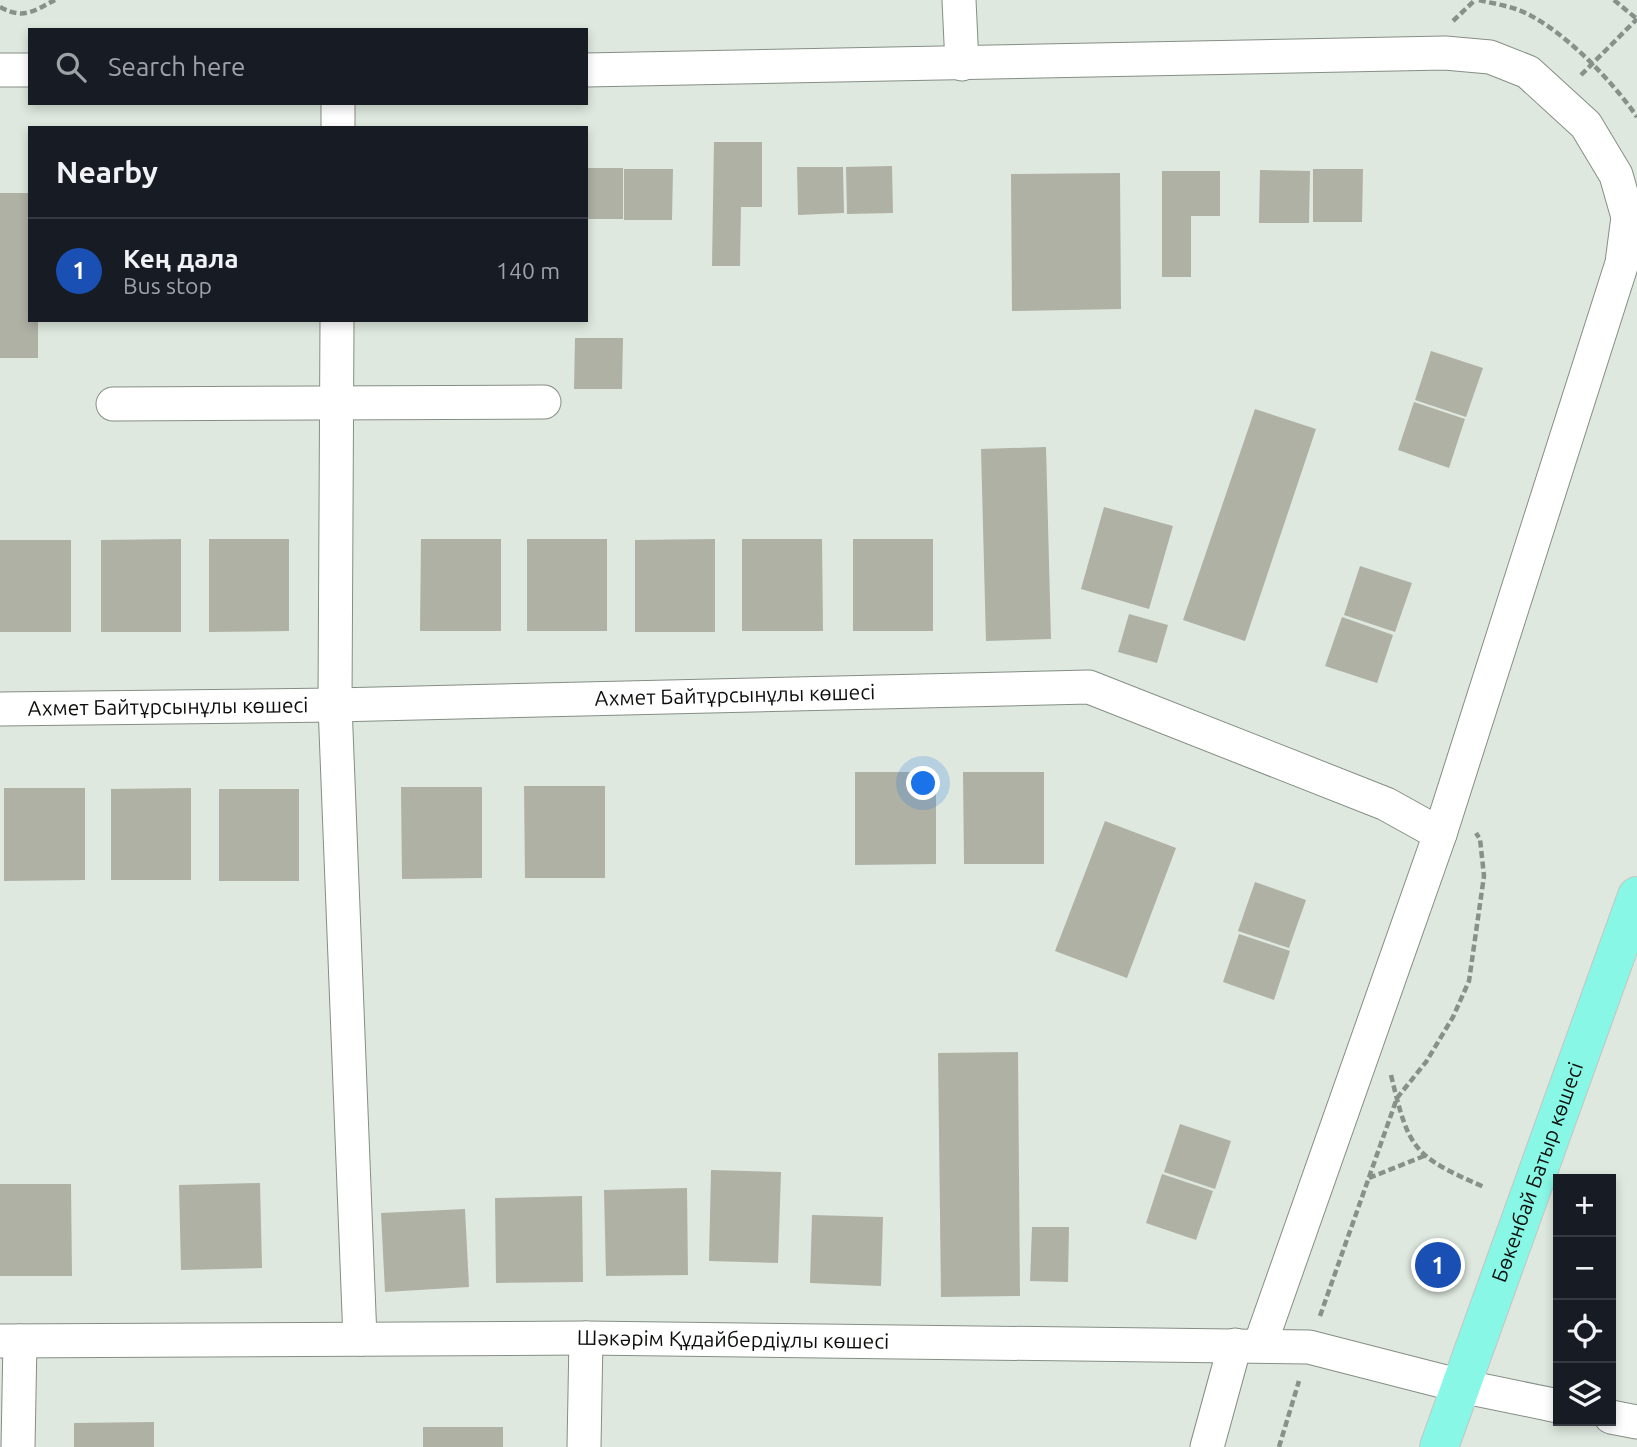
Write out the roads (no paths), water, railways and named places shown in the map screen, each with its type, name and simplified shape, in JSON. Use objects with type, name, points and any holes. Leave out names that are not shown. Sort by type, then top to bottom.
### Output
[{"type":"main road","name":"Бөкенбай Батыр көшесі","points":[[1439,1447],[1637,896]]},
{"type":"street","points":[[959,0],[962,64]]},
{"type":"street","points":[[588,70],[1445,53],[1490,57],[1528,72],[1558,98],[1586,125],[1616,175],[1628,217],[1622,263],[1440,834],[1375,1020],[1207,1447]]},
{"type":"street","points":[[0,70],[28,70]]},
{"type":"street","points":[[338,105],[338,126]]},
{"type":"street","points":[[337,322],[335,705],[360,1339]]},
{"type":"street","points":[[113,404],[544,402]]},
{"type":"street","name":"Ахмет Байтұрсынұлы көшесі","points":[[0,709],[335,705],[1089,687],[1387,804],[1440,834]]},
{"type":"street","points":[[584,1447],[586,1338]]},
{"type":"street","name":"Шәкәрім Құдайбердіұлы көшесі","points":[[10,1341],[586,1338],[1309,1347],[1461,1386],[1553,1405]]},
{"type":"street","points":[[10,1341],[18,1447]]},
{"type":"street","points":[[1616,1418],[1637,1422]]},
{"type":"place","name":"Кең дала","points":[[1438,1265]]}]
